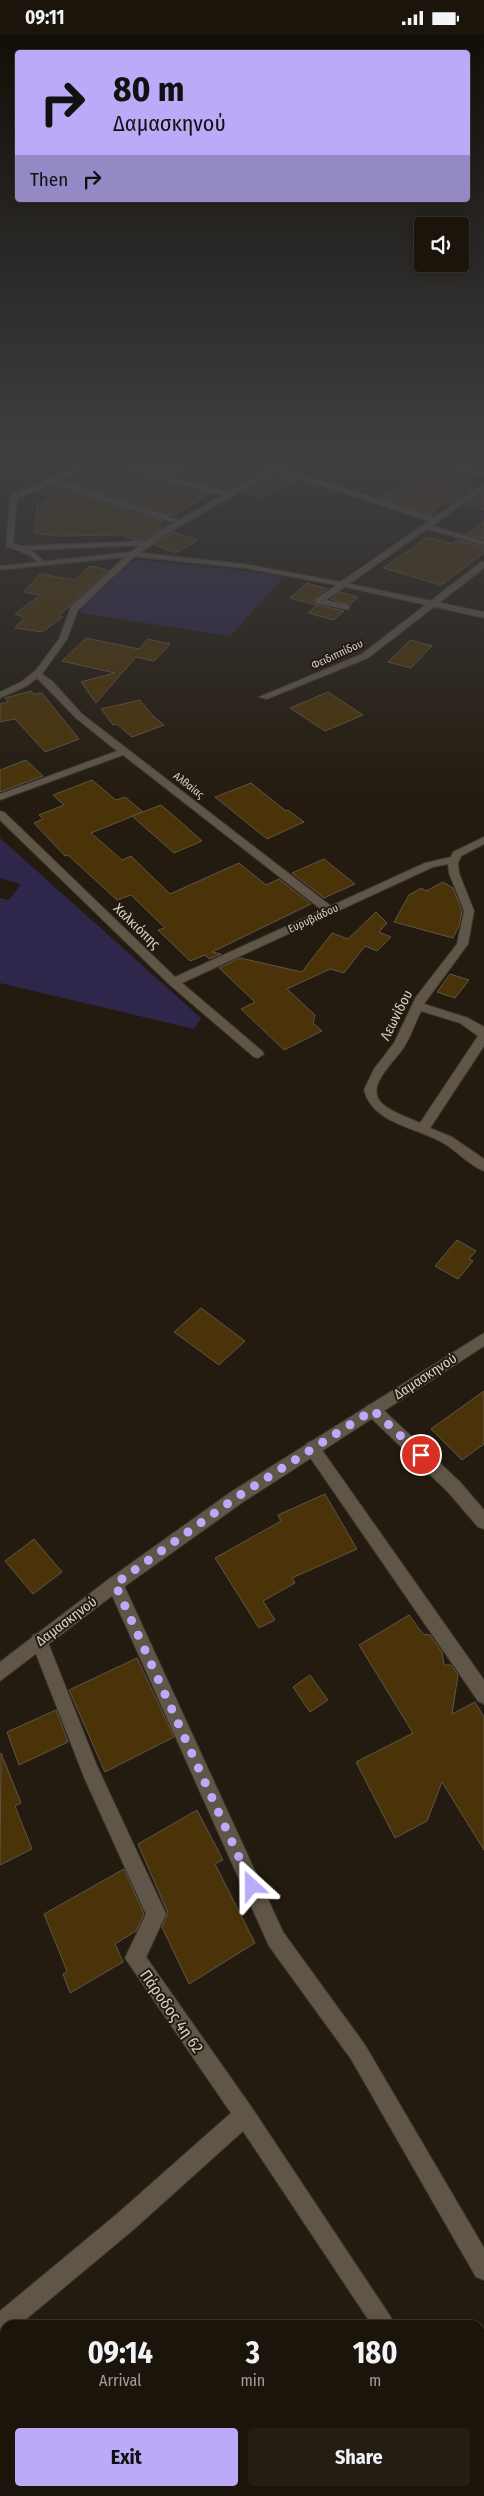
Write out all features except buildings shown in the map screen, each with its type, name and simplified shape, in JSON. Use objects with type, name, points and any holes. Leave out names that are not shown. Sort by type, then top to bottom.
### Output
[{"type":"street","points":[[0,695],[21,686],[37,674],[63,639],[74,609],[113,573]]},
{"type":"street","points":[[281,573],[484,615]]},
{"type":"street","points":[[319,601],[357,573]]},
{"type":"street","name":"Φειδιππίδου","points":[[264,697],[361,658],[472,573]]},
{"type":"street","name":"Αλθαίας","points":[[37,674],[51,683],[70,709],[330,910]]},
{"type":"street","points":[[0,797],[125,751]]},
{"type":"street","name":"Χαλκιόπης","points":[[0,815],[174,982],[258,1054]]},
{"type":"street","points":[[454,859],[457,854],[484,840]]},
{"type":"street","name":"Ευρυβιάδου","points":[[174,982],[429,865],[454,859]]},
{"type":"street","name":"Λεωνίδου","points":[[454,859],[454,873],[468,907],[466,935],[458,951],[432,982],[417,1006],[399,1045],[378,1072],[370,1090],[373,1101],[378,1107],[422,1130],[451,1142],[484,1166]]},
{"type":"street","points":[[417,1006],[481,1028],[484,1036],[422,1130]]},
{"type":"street","name":"Δαμασκηνού","points":[[0,1673],[115,1584],[237,1497],[484,1339]]},
{"type":"street","points":[[373,1410],[454,1487],[484,1522]]},
{"type":"street","points":[[312,1448],[484,1695]]},
{"type":"street","points":[[115,1584],[276,1939],[358,2052],[484,2269]]},
{"type":"street","name":"Πάροδος 4η 62","points":[[39,1641],[90,1771],[156,1914],[136,1958],[245,2115],[382,2320]]},
{"type":"street","points":[[7,2320],[125,2222],[245,2115]]},
{"type":"lane","points":[[319,601],[348,607]]},
{"type":"shaded area","points":[[119,573],[258,573],[284,577],[230,636],[80,613],[85,603]]},
{"type":"shaded area","points":[[0,838],[201,1018],[194,1029],[0,983],[0,898],[9,900],[21,884],[0,878]]},
{"type":"route","points":[[252,1886],[115,1584],[237,1497],[373,1410],[421,1455]]}]
